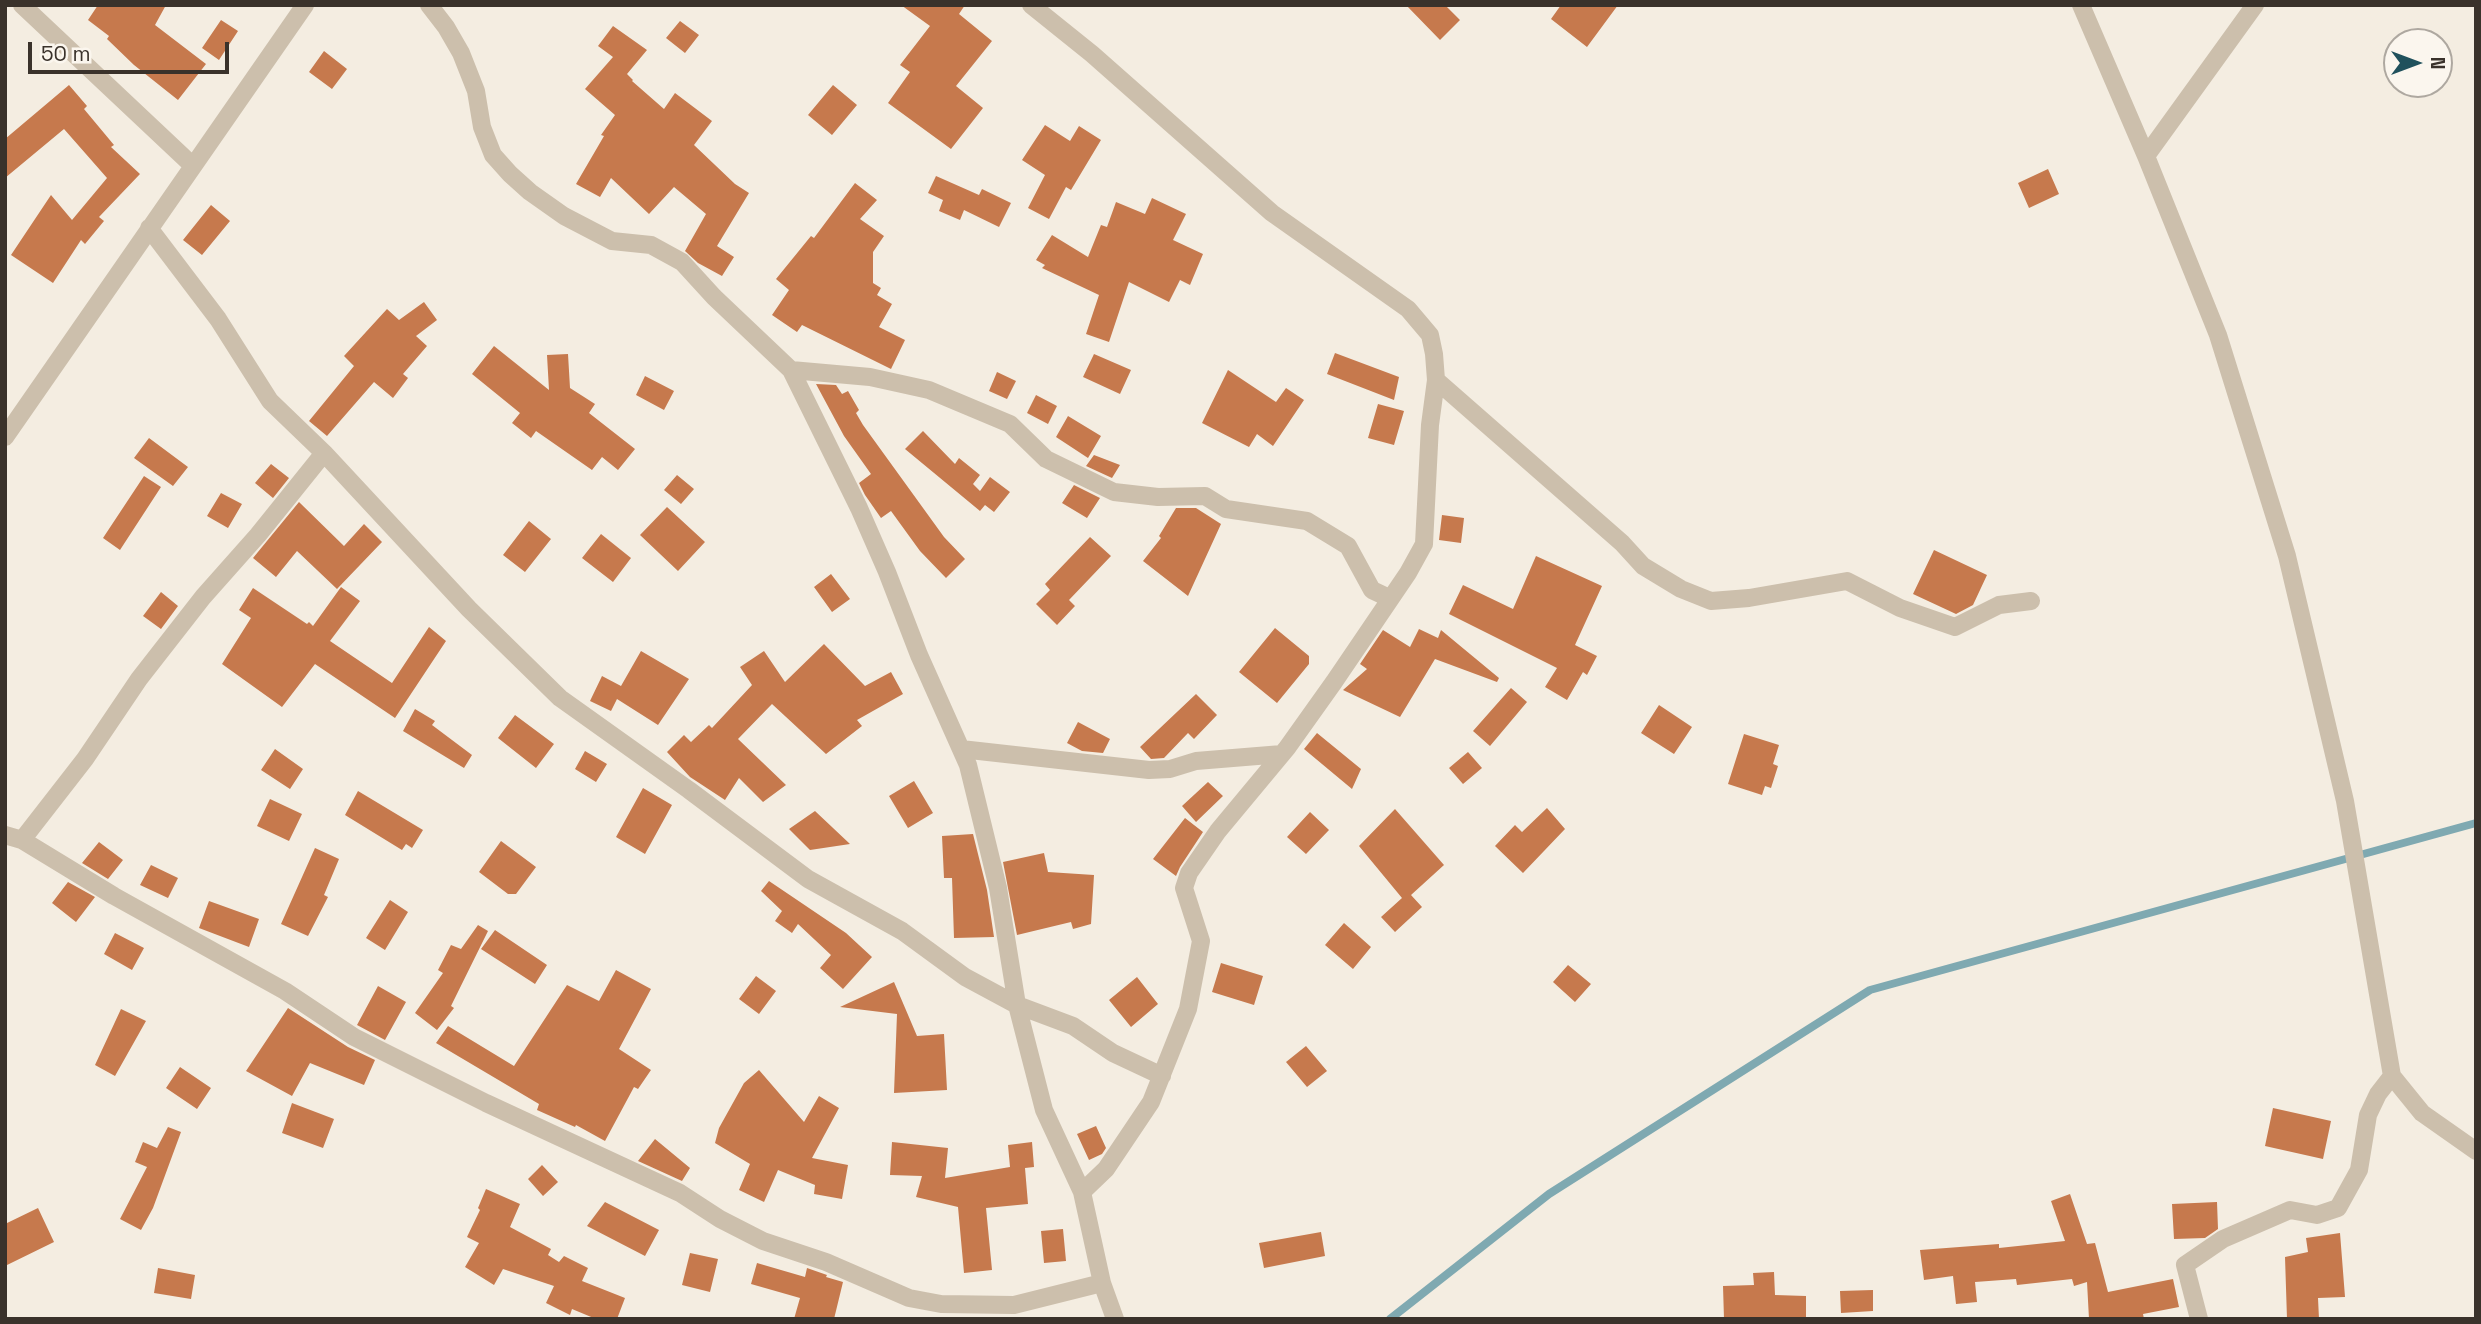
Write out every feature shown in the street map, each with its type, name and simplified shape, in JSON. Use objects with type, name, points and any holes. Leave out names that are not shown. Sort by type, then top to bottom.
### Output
[{"type":"street","points":[[22,5],[192,165]]},
{"type":"street","points":[[5,437],[305,5]]},
{"type":"street","points":[[429,5],[461,53],[476,91],[482,127],[493,155],[510,174],[564,216],[612,241],[651,245],[682,262],[713,297],[791,370],[859,508],[919,655],[968,765],[999,888],[1017,1005],[1044,1110],[1082,1192],[1102,1283],[1115,1319]]},
{"type":"street","points":[[1031,5],[1092,54],[1272,213],[1408,309],[1430,335],[1436,380],[1430,425],[1424,544],[1408,573],[1334,682],[1282,754],[1218,831],[1189,873],[1184,888],[1201,941],[1188,1009],[1151,1102],[1106,1170],[1082,1192]]},
{"type":"street","points":[[2081,5],[2146,156],[2218,335],[2287,556],[2345,801],[2392,1076],[2421,1113],[2476,1151]]},
{"type":"street","points":[[2146,156],[2255,5]]},
{"type":"street","points":[[149,228],[218,319],[270,401],[324,453],[469,609],[560,698],[808,879],[902,931],[965,977],[1017,1005],[1073,1026],[1113,1053],[1161,1076]]},
{"type":"street","points":[[791,370],[870,377],[929,390],[1010,424],[1046,459],[1114,492],[1158,497],[1205,496],[1226,509],[1307,522],[1348,546],[1372,590],[1389,598]]},
{"type":"street","points":[[1436,380],[1622,543],[1643,566],[1681,589],[1711,601],[1749,598],[1847,581],[1900,608],[1955,627],[1998,606],[2031,601]]},
{"type":"street","points":[[324,453],[139,678],[85,759],[14,837],[114,896],[285,990],[354,1037],[486,1103],[680,1193],[720,1219],[763,1241],[836,1266],[909,1298],[941,1304],[1014,1305],[1102,1283]]},
{"type":"street","points":[[961,749],[1149,769],[1170,769],[1196,761],[1282,754]]},
{"type":"street","points":[[2199,1319],[2185,1265],[2223,1240],[2290,1210],[2318,1214],[2338,1208],[2359,1170],[2368,1115],[2378,1094],[2392,1076]]},
{"type":"building","points":[[98,5],[166,5],[155,25],[206,64],[178,100],[134,65],[107,39],[109,36],[88,20]]},
{"type":"building","points":[[901,5],[965,5],[959,14],[992,41],[956,86],[983,108],[951,149],[888,103],[910,72],[900,65],[930,26]]},
{"type":"building","points":[[1406,5],[1445,5],[1460,20],[1440,40]]},
{"type":"building","points":[[1561,5],[1618,5],[1587,47],[1551,19]]},
{"type":"building","points":[[221,20],[238,31],[219,60],[202,48]]},
{"type":"building","points":[[680,21],[699,35],[685,53],[666,38]]},
{"type":"building","points":[[613,26],[647,50],[627,74],[632,81],[664,109],[675,93],[712,121],[694,145],[735,184],[749,193],[717,246],[734,257],[722,276],[698,263],[685,251],[706,214],[674,187],[649,214],[611,178],[600,197],[576,184],[604,136],[601,135],[615,115],[585,89],[613,57],[598,46]]},
{"type":"building","points":[[324,51],[347,69],[332,89],[309,72]]},
{"type":"building","points":[[69,85],[87,106],[84,109],[114,145],[111,147],[140,174],[99,217],[104,221],[85,244],[81,240],[53,283],[11,255],[51,195],[72,220],[107,178],[64,129],[5,178],[5,139]]},
{"type":"building","points":[[833,85],[857,105],[832,135],[808,115]]},
{"type":"building","points":[[1045,125],[1070,141],[1079,126],[1101,140],[1071,190],[1066,187],[1049,219],[1028,208],[1045,175],[1022,160]]},
{"type":"building","points":[[2048,169],[2059,194],[2029,208],[2018,183]]},
{"type":"building","points":[[936,176],[979,195],[982,189],[1011,203],[999,227],[964,210],[960,220],[939,211],[943,200],[928,193]]},
{"type":"building","points":[[855,183],[877,200],[860,219],[884,236],[873,252],[873,283],[881,288],[877,295],[892,304],[879,327],[905,340],[891,369],[802,325],[797,332],[772,315],[789,290],[776,279],[811,236],[814,238]]},
{"type":"building","points":[[1152,198],[1186,214],[1173,240],[1203,254],[1190,285],[1180,280],[1169,302],[1129,282],[1109,342],[1086,334],[1099,295],[1042,268],[1045,265],[1036,260],[1052,235],[1088,257],[1101,225],[1107,227],[1116,202],[1145,214]]},
{"type":"building","points":[[211,205],[230,221],[202,255],[183,240]]},
{"type":"building","points":[[424,302],[437,320],[416,336],[427,346],[403,374],[408,378],[393,398],[374,382],[327,436],[309,421],[354,366],[344,356],[387,309],[399,320]]},
{"type":"building","points":[[494,346],[549,390],[547,355],[568,354],[570,388],[595,404],[589,413],[635,449],[618,470],[602,457],[592,470],[536,431],[531,438],[512,423],[520,413],[472,374]]},
{"type":"building","points":[[1335,353],[1399,377],[1394,400],[1327,374]]},
{"type":"building","points":[[1094,354],[1131,370],[1120,394],[1083,377]]},
{"type":"building","points":[[1228,370],[1276,402],[1286,388],[1304,400],[1273,446],[1257,434],[1249,447],[1202,423]]},
{"type":"building","points":[[997,372],[1016,381],[1007,399],[989,391]]},
{"type":"building","points":[[645,376],[674,391],[664,410],[636,395]]},
{"type":"building","points":[[816,384],[836,385],[842,394],[848,391],[859,410],[856,413],[863,425],[944,537],[965,559],[946,578],[920,551],[891,511],[881,518],[865,495],[859,483],[871,474],[844,436]]},
{"type":"building","points":[[1036,395],[1057,406],[1048,424],[1027,413]]},
{"type":"building","points":[[1378,404],[1404,411],[1394,445],[1368,438]]},
{"type":"building","points":[[1068,416],[1101,436],[1088,458],[1056,437]]},
{"type":"building","points":[[923,431],[955,464],[959,458],[980,475],[973,484],[980,491],[990,477],[1010,492],[994,512],[985,505],[980,511],[905,449]]},
{"type":"building","points":[[149,438],[188,467],[173,486],[134,458]]},
{"type":"building","points":[[1094,455],[1120,465],[1112,478],[1086,466]]},
{"type":"building","points":[[271,464],[289,478],[273,498],[255,483]]},
{"type":"building","points":[[677,475],[694,489],[681,504],[664,490]]},
{"type":"building","points":[[144,476],[161,487],[120,550],[103,538]]},
{"type":"building","points":[[1074,485],[1100,498],[1087,518],[1062,503]]},
{"type":"building","points":[[221,493],[242,504],[228,528],[207,516]]},
{"type":"building","points":[[299,502],[344,546],[364,524],[382,542],[337,589],[297,551],[276,577],[253,558]]},
{"type":"building","points":[[667,507],[705,542],[678,571],[640,535]]},
{"type":"building","points":[[1176,508],[1196,508],[1221,524],[1188,596],[1143,561],[1161,538],[1159,536]]},
{"type":"building","points":[[1442,515],[1464,518],[1461,543],[1439,540]]},
{"type":"building","points":[[529,521],[551,539],[525,572],[503,555]]},
{"type":"building","points":[[601,534],[631,558],[613,582],[582,558]]},
{"type":"building","points":[[1090,537],[1111,556],[1069,600],[1075,606],[1057,625],[1036,604],[1050,590],[1045,584]]},
{"type":"building","points":[[1934,550],[1987,575],[1973,605],[1956,614],[1913,594]]},
{"type":"building","points":[[1536,556],[1602,586],[1575,645],[1597,656],[1587,675],[1583,672],[1567,700],[1545,687],[1557,668],[1449,614],[1463,585],[1513,609]]},
{"type":"building","points":[[831,574],[850,599],[832,612],[814,587]]},
{"type":"building","points":[[341,587],[360,601],[330,641],[392,683],[429,627],[446,641],[395,718],[315,664],[282,707],[222,664],[251,618],[239,610],[253,588],[313,626]]},
{"type":"building","points":[[161,592],[178,606],[161,629],[143,616]]},
{"type":"building","points":[[1275,628],[1309,656],[1309,664],[1277,703],[1239,672]]},
{"type":"building","points":[[1419,629],[1438,638],[1441,630],[1499,678],[1497,682],[1435,659],[1400,717],[1343,690],[1367,669],[1360,664],[1383,630],[1410,647]]},
{"type":"building","points":[[824,644],[865,686],[891,672],[903,694],[857,720],[862,726],[826,754],[772,704],[738,739],[786,785],[763,802],[739,778],[725,800],[690,777],[667,752],[684,735],[691,742],[709,725],[712,728],[752,685],[740,667],[764,651],[785,682]]},
{"type":"building","points":[[641,651],[689,679],[658,725],[617,699],[611,711],[590,701],[602,676],[621,686]]},
{"type":"building","points":[[1511,688],[1527,702],[1490,746],[1473,731]]},
{"type":"building","points":[[1196,694],[1217,715],[1194,739],[1188,733],[1164,758],[1151,759],[1140,747]]},
{"type":"building","points":[[1659,705],[1692,727],[1674,754],[1641,733]]},
{"type":"building","points":[[415,709],[435,721],[432,725],[472,755],[464,768],[403,731]]},
{"type":"building","points":[[515,715],[554,744],[536,768],[498,738]]},
{"type":"building","points":[[1078,722],[1110,739],[1103,753],[1082,751],[1067,743]]},
{"type":"building","points":[[1317,733],[1361,769],[1352,789],[1304,749]]},
{"type":"building","points":[[1744,734],[1779,745],[1773,764],[1778,766],[1771,788],[1765,786],[1762,795],[1728,784]]},
{"type":"building","points":[[275,749],[303,769],[290,789],[261,770]]},
{"type":"building","points":[[585,751],[607,764],[596,782],[575,769]]},
{"type":"building","points":[[1468,752],[1482,768],[1463,784],[1449,768]]},
{"type":"building","points":[[914,781],[933,813],[908,828],[889,796]]},
{"type":"building","points":[[1208,782],[1223,796],[1196,822],[1182,806]]},
{"type":"building","points":[[643,788],[672,805],[645,854],[616,837]]},
{"type":"building","points":[[358,791],[423,830],[412,848],[406,844],[402,850],[345,815]]},
{"type":"building","points":[[270,799],[302,814],[289,841],[257,826]]},
{"type":"building","points":[[1547,808],[1565,829],[1523,873],[1495,846],[1515,825],[1522,832]]},
{"type":"building","points":[[1395,809],[1444,865],[1411,895],[1422,907],[1395,932],[1381,917],[1402,898],[1359,846]]},
{"type":"building","points":[[815,811],[850,844],[810,850],[789,829]]},
{"type":"building","points":[[1310,812],[1329,830],[1306,854],[1287,837]]},
{"type":"building","points":[[1185,818],[1203,832],[1176,876],[1153,859]]},
{"type":"building","points":[[973,834],[987,890],[994,937],[954,938],[952,878],[944,878],[942,836]]},
{"type":"building","points":[[501,841],[536,867],[516,894],[508,894],[479,872]]},
{"type":"building","points":[[99,842],[123,860],[108,879],[82,863]]},
{"type":"building","points":[[315,848],[339,859],[324,895],[328,897],[308,936],[281,924]]},
{"type":"building","points":[[1044,853],[1048,872],[1094,875],[1091,924],[1073,929],[1071,922],[1017,935],[1003,862]]},
{"type":"building","points":[[151,865],[178,878],[168,898],[140,885]]},
{"type":"building","points":[[769,881],[846,933],[872,957],[843,989],[820,968],[831,955],[798,924],[792,933],[775,921],[782,911],[761,891]]},
{"type":"building","points":[[68,882],[95,897],[76,922],[52,903]]},
{"type":"building","points":[[390,900],[408,912],[385,950],[366,938]]},
{"type":"building","points":[[209,901],[259,919],[249,947],[199,928]]},
{"type":"building","points":[[1344,923],[1371,947],[1353,969],[1325,945]]},
{"type":"building","points":[[478,925],[488,931],[451,1006],[454,1008],[437,1030],[415,1013],[443,973],[438,970],[451,945],[461,949]]},
{"type":"building","points":[[495,930],[547,965],[535,984],[481,949]]},
{"type":"building","points":[[115,933],[144,948],[132,970],[104,954]]},
{"type":"building","points":[[1221,963],[1263,976],[1254,1005],[1212,992]]},
{"type":"building","points":[[1568,965],[1591,984],[1575,1002],[1553,982]]},
{"type":"building","points":[[616,970],[651,989],[619,1049],[651,1070],[638,1089],[634,1087],[605,1141],[576,1125],[575,1127],[537,1110],[539,1104],[436,1043],[448,1026],[514,1066],[567,985],[599,1001]]},
{"type":"building","points":[[756,976],[776,991],[759,1014],[739,999]]},
{"type":"building","points":[[1137,977],[1158,1004],[1131,1027],[1109,1000]]},
{"type":"building","points":[[894,982],[917,1036],[944,1034],[947,1090],[894,1093],[897,1014],[840,1007]]},
{"type":"building","points":[[378,986],[406,1002],[385,1040],[357,1025]]},
{"type":"building","points":[[288,1008],[348,1047],[375,1060],[364,1085],[310,1063],[292,1096],[246,1071]]},
{"type":"building","points":[[121,1009],[146,1021],[115,1076],[95,1065]]},
{"type":"building","points":[[1306,1046],[1327,1071],[1307,1087],[1286,1062]]},
{"type":"building","points":[[180,1067],[211,1088],[197,1109],[166,1088]]},
{"type":"building","points":[[759,1070],[804,1122],[819,1096],[839,1108],[812,1158],[848,1165],[842,1199],[814,1194],[815,1185],[778,1170],[764,1202],[739,1190],[750,1164],[715,1143],[719,1128],[744,1083]]},
{"type":"building","points":[[292,1103],[334,1119],[323,1148],[282,1133]]},
{"type":"building","points":[[2273,1108],[2331,1121],[2323,1159],[2265,1146]]},
{"type":"building","points":[[1096,1126],[1106,1148],[1102,1154],[1089,1160],[1077,1134]]},
{"type":"building","points":[[168,1127],[181,1132],[153,1208],[141,1230],[120,1219],[147,1167],[135,1162],[143,1142],[157,1148]]},
{"type":"building","points":[[655,1139],[690,1168],[682,1181],[638,1161]]},
{"type":"building","points":[[892,1142],[948,1148],[945,1178],[1010,1167],[1008,1145],[1032,1142],[1034,1167],[1025,1168],[1028,1204],[986,1208],[992,1270],[964,1273],[958,1207],[916,1197],[922,1176],[890,1175]]},
{"type":"building","points":[[542,1165],[558,1182],[543,1196],[528,1179]]},
{"type":"building","points":[[486,1189],[520,1204],[510,1227],[551,1249],[548,1255],[559,1262],[564,1256],[588,1268],[582,1281],[625,1298],[617,1319],[596,1319],[572,1309],[570,1315],[546,1303],[554,1286],[503,1269],[494,1285],[465,1267],[479,1243],[467,1237],[480,1210],[478,1208]]},
{"type":"building","points":[[2070,1194],[2087,1244],[2095,1243],[2108,1292],[2173,1279],[2179,1307],[2143,1314],[2144,1319],[2089,1319],[2087,1282],[2074,1286],[2072,1279],[2017,1285],[2016,1279],[1975,1282],[1977,1302],[1956,1304],[1953,1276],[1924,1280],[1920,1250],[1999,1244],[1999,1248],[2065,1241],[2051,1201]]},
{"type":"building","points":[[605,1202],[659,1230],[645,1256],[587,1226]]},
{"type":"building","points":[[2217,1202],[2218,1229],[2205,1238],[2174,1239],[2172,1204]]},
{"type":"building","points":[[38,1208],[54,1242],[5,1266],[5,1224]]},
{"type":"building","points":[[1063,1229],[1066,1261],[1044,1263],[1041,1231]]},
{"type":"building","points":[[1321,1232],[1325,1256],[1264,1268],[1259,1243]]},
{"type":"building","points":[[2340,1233],[2345,1297],[2318,1298],[2319,1319],[2287,1319],[2285,1257],[2308,1252],[2306,1238]]},
{"type":"building","points":[[690,1253],[718,1259],[710,1292],[682,1285]]},
{"type":"building","points":[[757,1263],[805,1277],[807,1268],[843,1282],[834,1319],[794,1319],[800,1298],[751,1284]]},
{"type":"building","points":[[158,1268],[195,1275],[191,1299],[154,1293]]},
{"type":"building","points":[[1774,1272],[1775,1295],[1806,1296],[1806,1317],[1724,1319],[1723,1286],[1754,1285],[1753,1273]]},
{"type":"building","points":[[1873,1290],[1873,1311],[1841,1313],[1840,1291]]},
{"type":"waterway","points":[[1390,1319],[1549,1194],[1870,990],[2476,823]]}]
